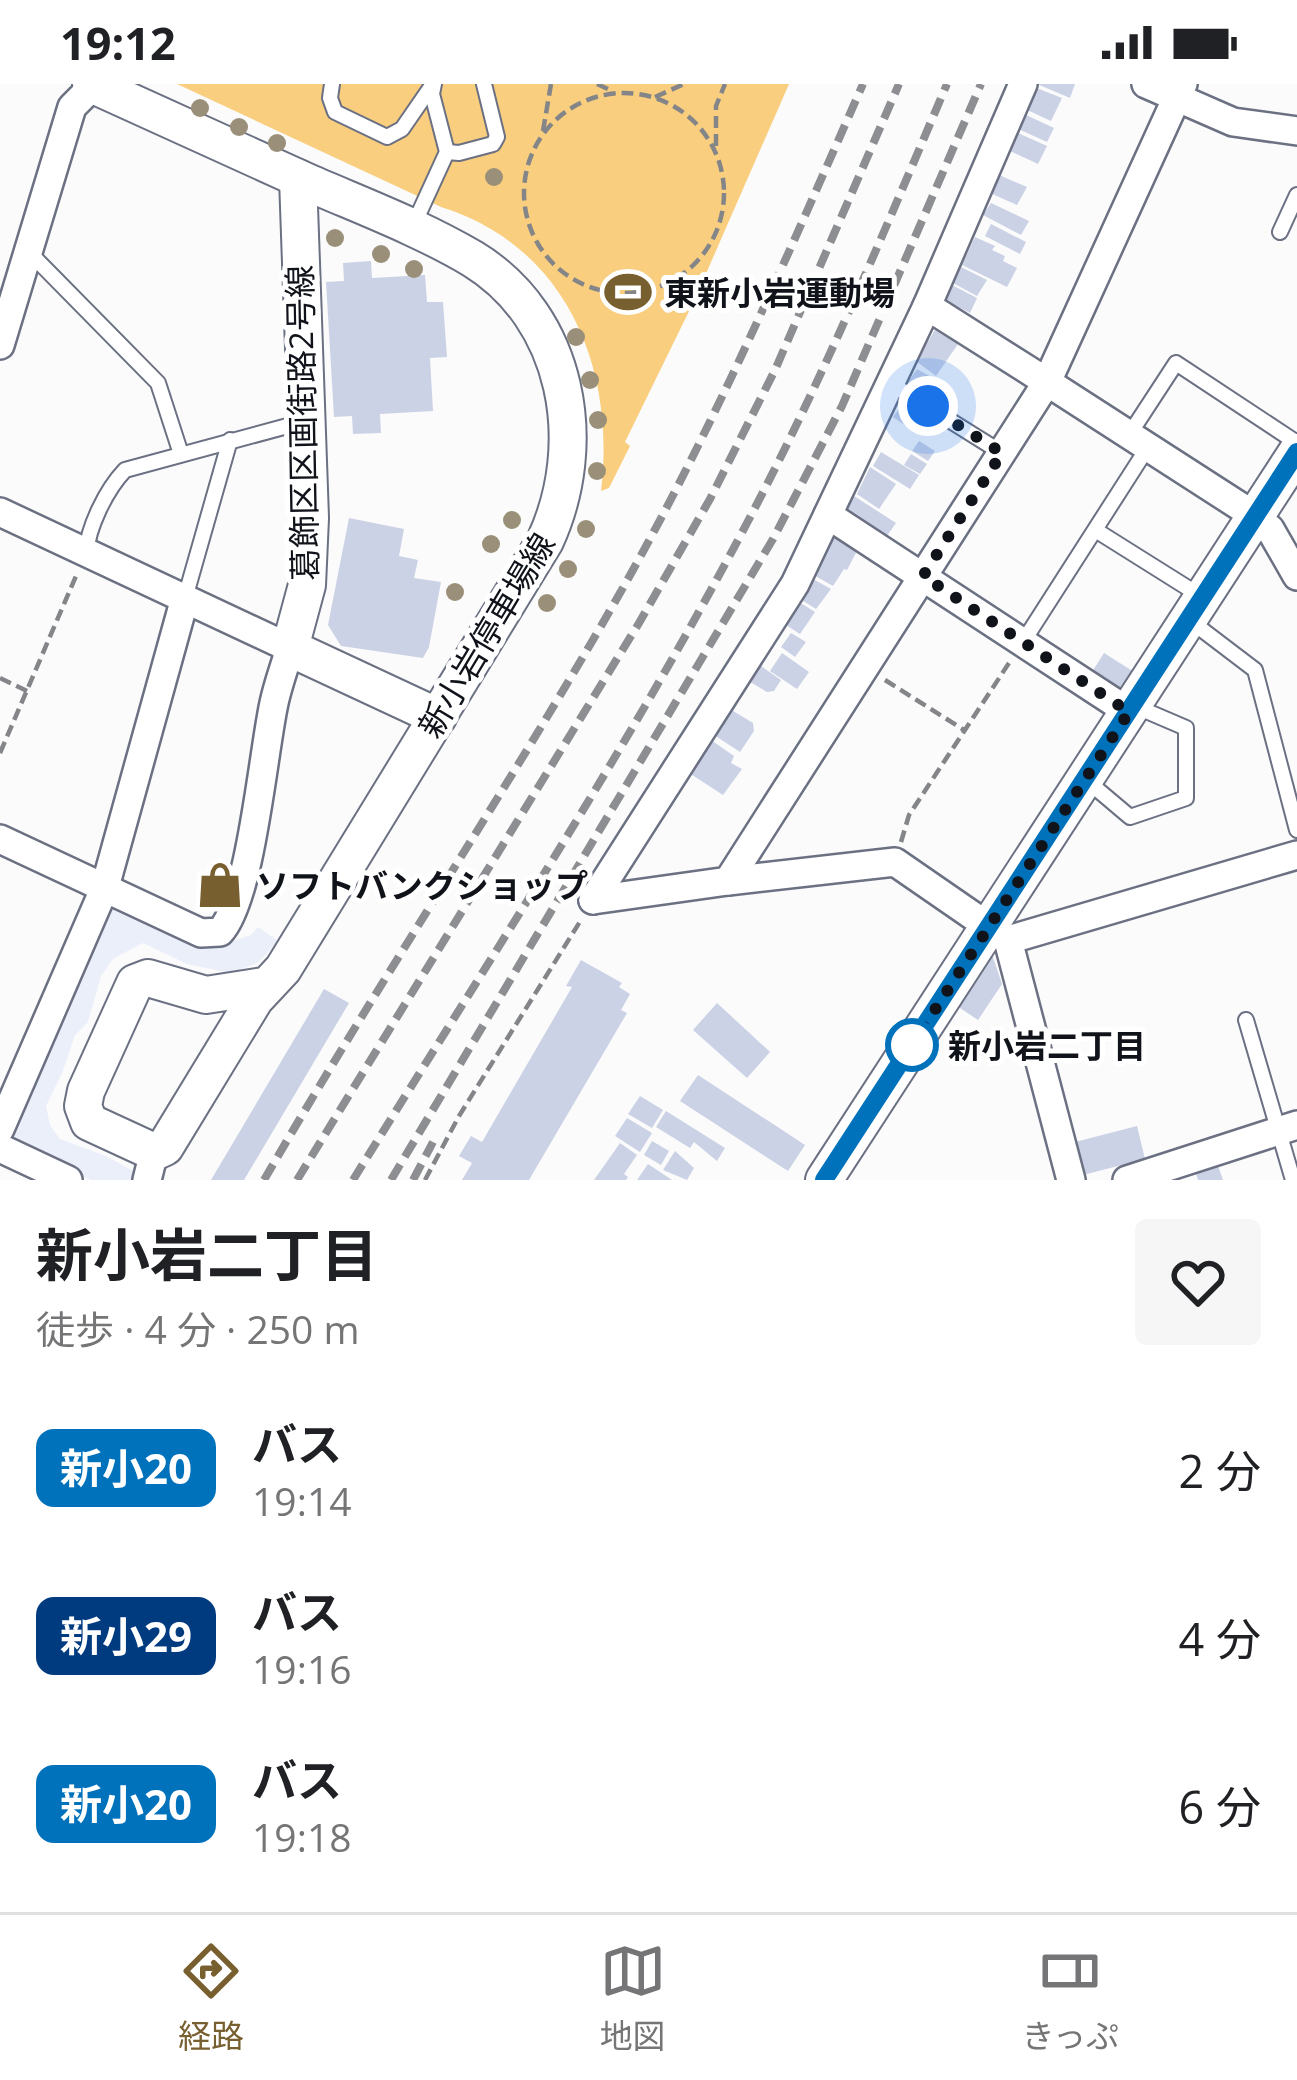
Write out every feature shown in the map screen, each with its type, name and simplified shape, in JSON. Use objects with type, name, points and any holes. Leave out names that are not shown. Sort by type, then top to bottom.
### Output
[{"type":"street","points":[[0,345],[72,107],[93,84]]},
{"type":"street","name":"新小岩停車場線","points":[[93,84],[476,261],[519,300],[553,355],[568,405],[565,484],[552,526],[284,969],[264,986],[150,1166]]},
{"type":"street","points":[[593,900],[795,584],[927,306],[1024,84]]},
{"type":"street","points":[[1147,84],[1180,91],[1233,122],[1297,131]]},
{"type":"street","points":[[728,881],[1047,382],[1180,91]]},
{"type":"street","name":"葛飾区区画街路2号線","points":[[290,648],[307,585],[310,518],[298,178]]},
{"type":"street","points":[[927,306],[1255,516],[1270,529],[1297,576]]},
{"type":"street","points":[[824,1180],[998,933],[1085,779],[1295,455]]},
{"type":"street","points":[[0,512],[438,717]]},
{"type":"street","points":[[827,515],[1131,708]]},
{"type":"street","points":[[0,1129],[105,887],[185,598]]},
{"type":"street","points":[[0,838],[200,933],[220,932],[229,921],[255,818],[274,702],[290,648]]},
{"type":"street","points":[[998,933],[1297,856]]},
{"type":"street","points":[[593,900],[895,862],[998,933],[1071,1180]]},
{"type":"street","points":[[150,1166],[89,1122],[83,1106],[135,983],[148,978],[206,994],[264,986]]},
{"type":"street","points":[[206,994],[229,1041]]},
{"type":"street","points":[[1127,1180],[1288,1128]]},
{"type":"street","points":[[0,1148],[68,1180]]},
{"type":"lane","points":[[332,84],[335,112],[387,136],[402,129],[434,84]]},
{"type":"lane","points":[[411,228],[447,152],[434,84]]},
{"type":"lane","points":[[447,152],[493,144],[497,137],[484,84]]},
{"type":"lane","points":[[1280,232],[1297,195]]},
{"type":"lane","points":[[28,252],[158,383],[181,454]]},
{"type":"lane","points":[[1022,642],[1097,531],[1176,363],[1295,455]]},
{"type":"lane","points":[[890,383],[1002,453]]},
{"type":"lane","points":[[86,554],[87,539],[124,470],[306,421]]},
{"type":"lane","points":[[185,598],[230,440]]},
{"type":"lane","points":[[1097,531],[1196,608],[1255,670],[1297,830]]},
{"type":"lane","points":[[1085,779],[1130,817],[1186,798],[1186,728],[1131,708]]},
{"type":"lane","points":[[1246,1019],[1288,1128],[1293,1180]]},
{"type":"path","points":[[551,84],[550,106],[524,184],[532,234],[564,274],[612,292],[638,292],[685,273],[716,232],[723,208],[713,122],[724,84]]},
{"type":"path","points":[[597,84],[678,108],[698,125],[718,157]]},
{"type":"path","points":[[655,98],[684,84]]},
{"type":"path","points":[[541,136],[580,103],[617,93]]},
{"type":"path","points":[[0,753],[86,554]]},
{"type":"path","points":[[899,848],[909,815],[1022,642]]},
{"type":"path","points":[[865,668],[964,730]]},
{"type":"path","points":[[0,678],[27,691]]},
{"type":"path","points":[[425,1180],[459,1116],[593,900]]},
{"type":"shaded area","name":"東新小岩運動場","points":[[177,84],[789,84],[694,301],[625,442],[630,446],[609,488],[601,491],[604,445],[590,358],[574,318],[551,282],[521,251],[485,225]]},
{"type":"shaded area","points":[[117,904],[210,948],[251,935],[258,927],[278,941],[258,963],[230,973],[187,964],[143,943],[114,958],[101,976],[88,1022],[75,1035],[46,1106],[50,1125],[60,1139],[137,1173],[134,1180],[91,1180],[11,1143],[7,1133],[104,909]]},
{"type":"building","points":[[1037,84],[1075,84],[1070,98]]},
{"type":"building","points":[[1034,87],[1062,98],[1051,121],[1025,109]]},
{"type":"building","points":[[1024,114],[1054,128],[1047,142],[1016,128]]},
{"type":"building","points":[[1018,133],[1047,146],[1038,164],[1010,151]]},
{"type":"building","points":[[999,175],[1027,187],[1017,205],[990,193]]},
{"type":"building","points":[[991,203],[1029,221],[1021,235],[983,215]]},
{"type":"building","points":[[991,224],[1026,242],[1020,254],[985,236]]},
{"type":"building","points":[[975,237],[995,246],[992,250],[1005,256],[1003,261],[1017,268],[1007,287],[962,265]]},
{"type":"building","points":[[371,261],[372,278],[425,275],[427,302],[443,302],[447,357],[430,358],[433,411],[380,414],[381,433],[353,434],[352,416],[334,417],[326,282],[344,281],[343,263]]},
{"type":"building","points":[[961,267],[987,280],[977,296],[953,283]]},
{"type":"building","points":[[952,285],[977,298],[970,313],[945,300]]},
{"type":"building","points":[[935,330],[958,344],[936,376],[916,361]]},
{"type":"building","points":[[917,369],[933,378],[919,398],[904,388]]},
{"type":"building","points":[[906,399],[925,412],[912,430],[893,417]]},
{"type":"building","points":[[919,441],[935,451],[928,461],[912,451]]},
{"type":"building","points":[[881,452],[919,475],[910,489],[873,466]]},
{"type":"building","points":[[911,454],[927,464],[920,474],[904,465]]},
{"type":"building","points":[[870,467],[896,484],[879,509],[857,494]]},
{"type":"building","points":[[854,496],[896,523],[882,543],[843,513]]},
{"type":"building","points":[[349,518],[404,529],[399,556],[418,560],[414,578],[441,582],[423,658],[341,646],[328,625]]},
{"type":"building","points":[[836,533],[859,547],[833,586],[810,573]]},
{"type":"building","points":[[813,579],[831,589],[816,609],[800,599]]},
{"type":"building","points":[[796,600],[815,612],[800,634],[786,625],[785,617]]},
{"type":"building","points":[[791,633],[806,642],[795,657],[781,647]]},
{"type":"building","points":[[782,653],[809,672],[797,689],[770,671]]},
{"type":"building","points":[[1104,653],[1134,672],[1120,694],[1090,675]]},
{"type":"building","points":[[758,664],[781,680],[774,691],[747,680]]},
{"type":"building","points":[[730,709],[753,723],[754,731],[740,752],[714,735]]},
{"type":"building","points":[[708,738],[734,756],[731,763],[742,769],[723,795],[686,771]]},
{"type":"building","points":[[989,954],[1002,984],[978,1020],[954,1004]]},
{"type":"building","points":[[581,960],[622,983],[619,987],[630,994],[621,1010],[627,1013],[529,1180],[462,1180],[472,1163],[459,1156],[471,1136],[482,1142],[572,987],[566,986]]},
{"type":"building","points":[[324,989],[349,1003],[244,1180],[211,1180]]},
{"type":"building","points":[[717,1003],[770,1052],[747,1078],[693,1030]]},
{"type":"building","points":[[698,1075],[805,1145],[788,1171],[680,1101]]},
{"type":"building","points":[[640,1096],[663,1110],[652,1128],[628,1114]]},
{"type":"building","points":[[666,1111],[725,1148],[717,1161],[694,1142],[690,1148],[656,1127]]},
{"type":"building","points":[[627,1118],[652,1133],[640,1152],[615,1136]]},
{"type":"building","points":[[1137,1126],[1145,1159],[1083,1175],[1075,1142]]},
{"type":"building","points":[[652,1141],[669,1151],[661,1165],[644,1155]]},
{"type":"building","points":[[620,1143],[637,1155],[624,1174],[626,1180],[594,1180]]},
{"type":"building","points":[[675,1151],[694,1168],[687,1180],[663,1170]]},
{"type":"building","points":[[1217,1163],[1223,1180],[1198,1180],[1195,1170]]},
{"type":"building","points":[[648,1164],[672,1180],[637,1180]]},
{"type":"railway","points":[[264,1180],[570,679],[647,544],[745,349],[863,84]]},
{"type":"railway","points":[[297,1180],[710,499],[775,370],[899,84]]},
{"type":"railway","points":[[353,1180],[556,855],[747,523],[852,306],[947,84]]},
{"type":"railway","points":[[391,1180],[773,539],[842,406],[981,84]]},
{"type":"railway","points":[[413,1180],[433,1142]]},
{"type":"bus line","name":"新小20","points":[[824,1180],[1297,452]]},
{"type":"place","name":"東新小岩運動場","points":[[628,292]]},
{"type":"place","name":"ソフトバンクショップ","points":[[220,885]]},
{"type":"place","name":"新小岩二丁目","points":[[912,1045]]},
{"type":"route","points":[[912,1045],[1129,712],[923,576],[1002,453],[928,406]]}]
